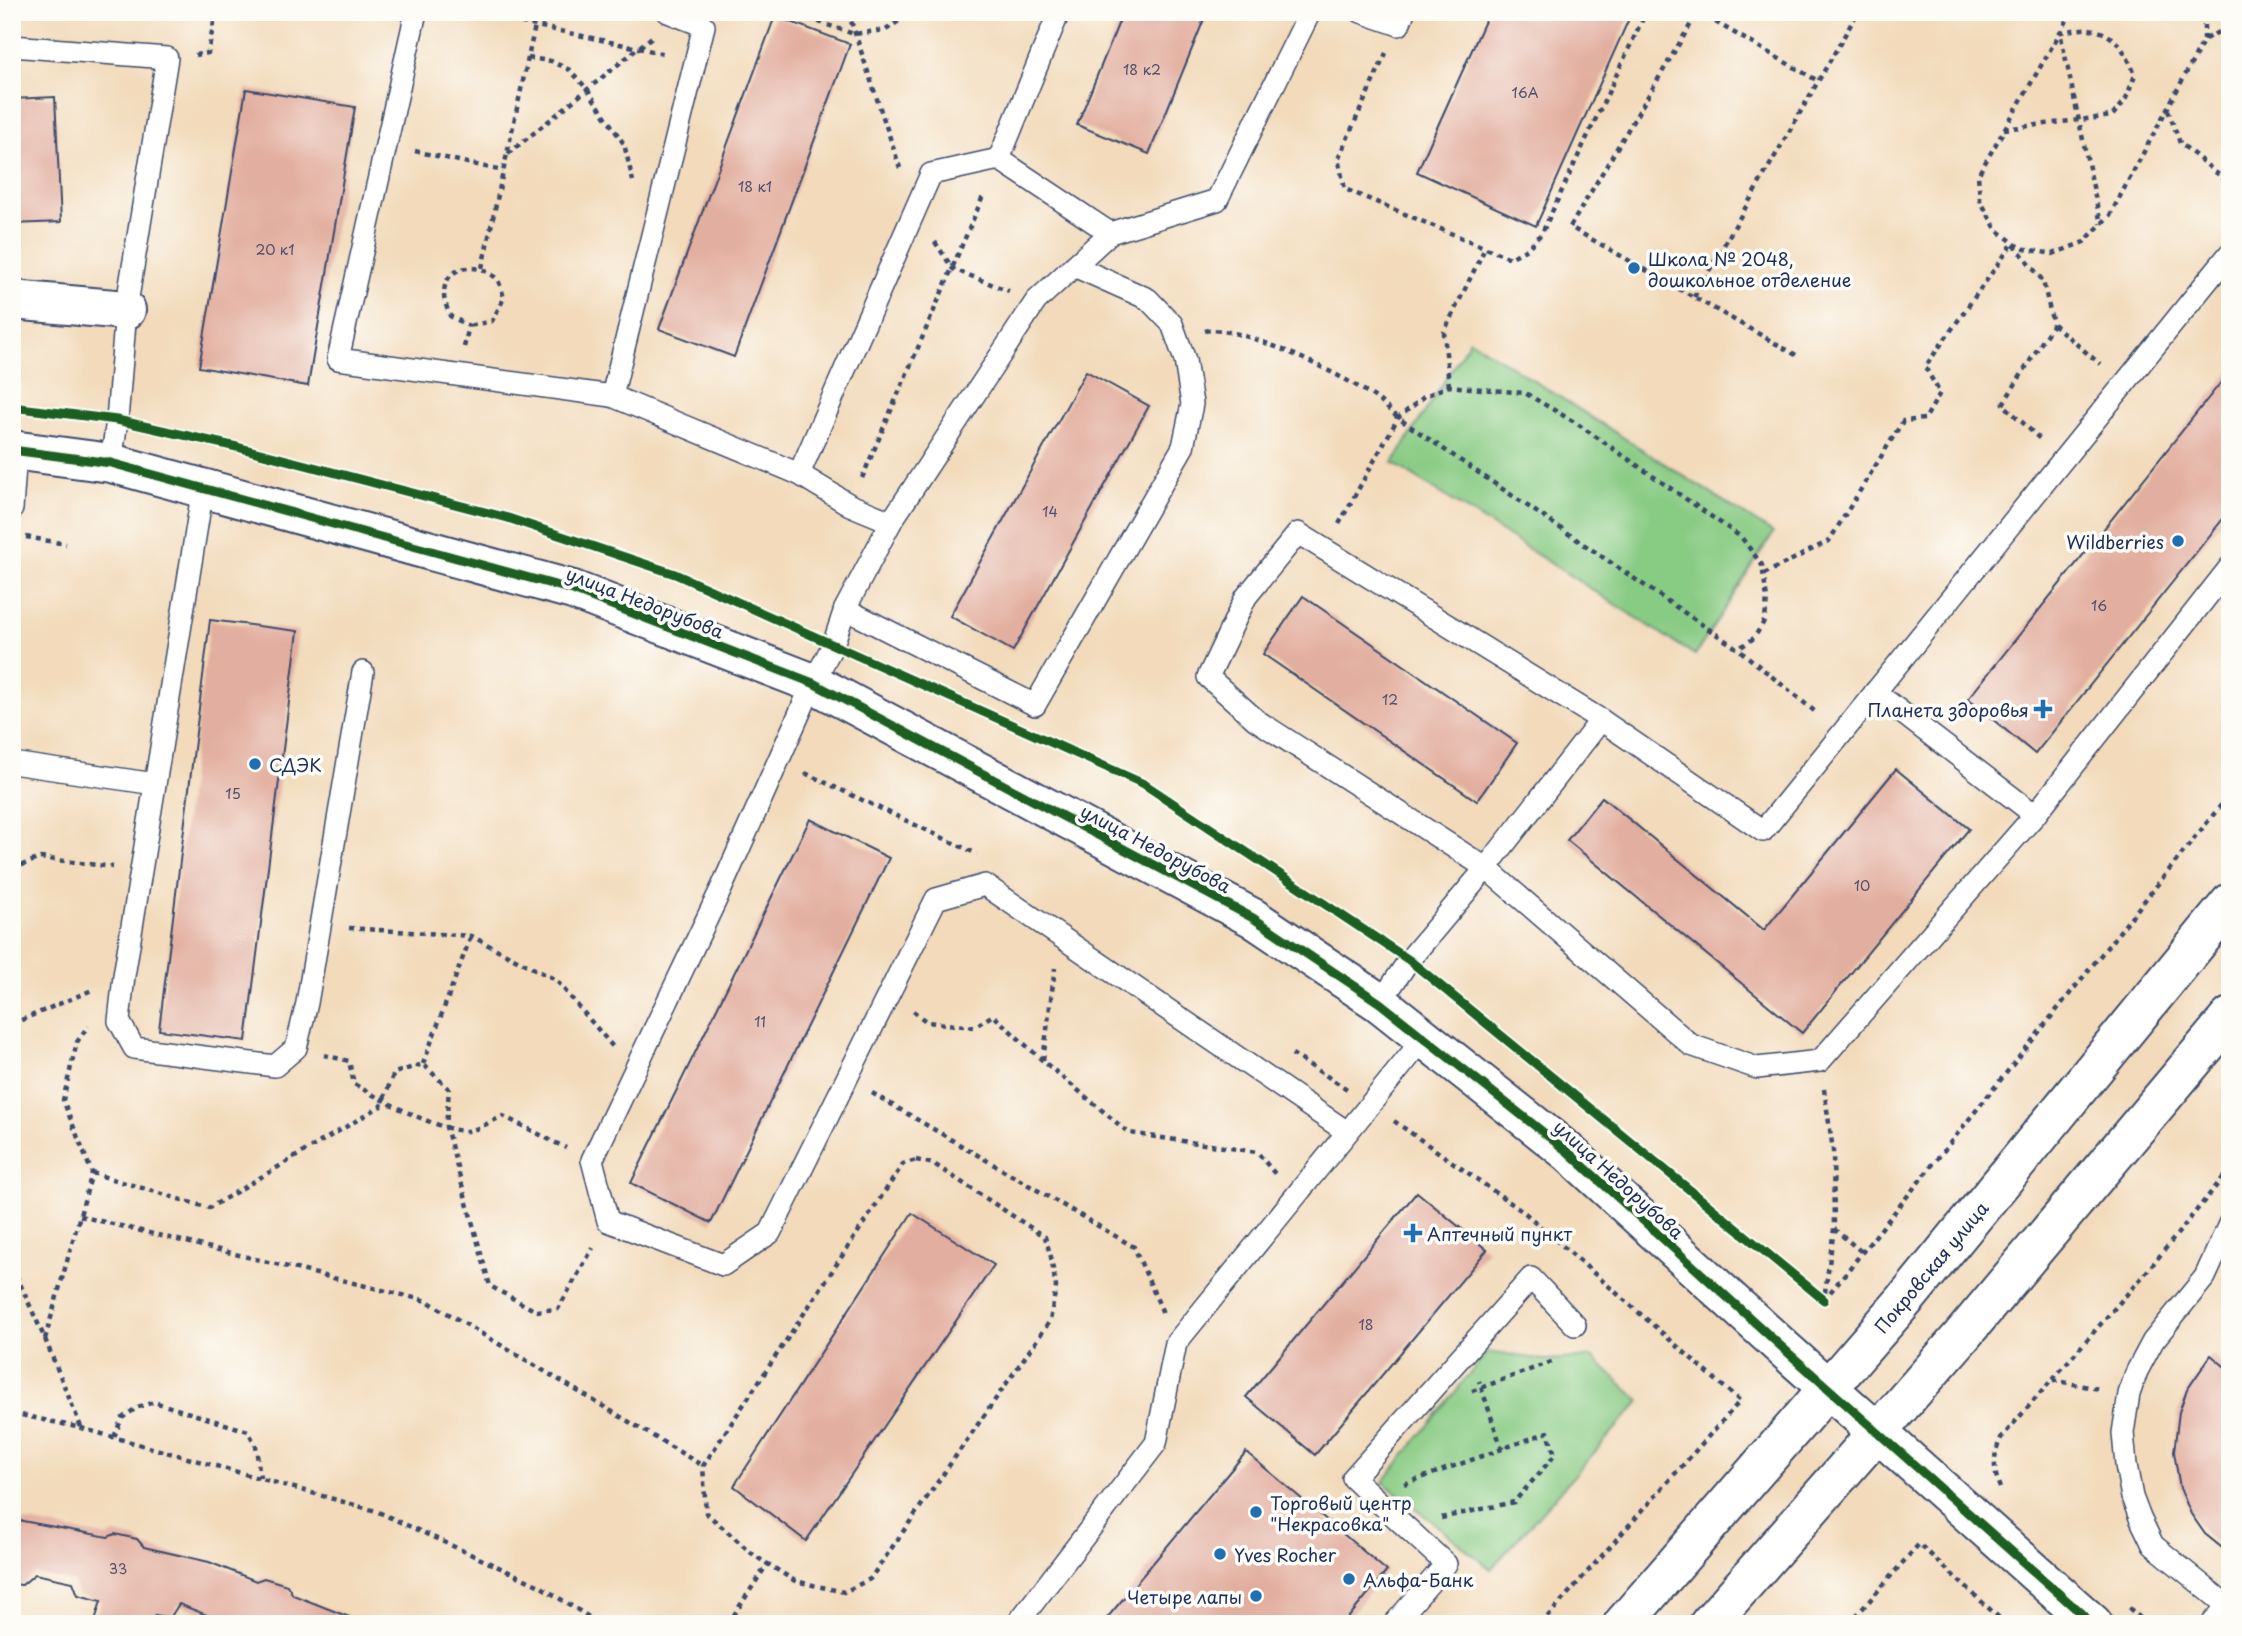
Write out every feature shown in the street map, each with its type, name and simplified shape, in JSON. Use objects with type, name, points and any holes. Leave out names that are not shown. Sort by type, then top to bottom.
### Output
[{"type":"street","points":[[12,300],[126,310]]},
{"type":"street","name":"улица Недорубова","points":[[14,450],[111,463],[573,590],[813,683],[1253,918],[1380,1003],[1568,1152],[2094,1624]]},
{"type":"street","name":"Покровская улица","points":[[1623,1624],[1910,1294],[2230,902]]},
{"type":"street","points":[[1709,1624],[1960,1339],[2230,1017]]},
{"type":"lane","points":[[416,12],[338,359],[612,396],[799,474],[850,505],[891,522]]},
{"type":"lane","points":[[612,396],[704,26],[668,12]]},
{"type":"lane","points":[[999,159],[1059,12]]},
{"type":"lane","points":[[1310,12],[1217,200],[1110,233],[1036,301],[891,522],[845,609],[833,645],[813,683],[722,887],[592,1160],[608,1221],[723,1265],[770,1233],[936,899],[985,885],[1348,1132]]},
{"type":"lane","points":[[1361,12],[1401,19]]},
{"type":"lane","points":[[12,46],[167,58],[126,310],[111,463]]},
{"type":"lane","points":[[799,474],[931,174],[999,159],[1110,233]]},
{"type":"lane","points":[[2230,253],[1763,831],[1601,720],[1298,533],[1246,597],[1208,677],[1256,720],[1486,868],[1691,1045],[1757,1068],[1820,1060],[2035,815],[2230,567]]},
{"type":"lane","points":[[845,609],[1035,705],[1184,447],[1192,404],[1185,360],[1172,324],[1148,299],[1074,266]]},
{"type":"lane","points":[[12,509],[14,450]]},
{"type":"lane","points":[[203,488],[124,976],[119,1021],[134,1048],[275,1066],[296,1048],[307,1003],[363,672]]},
{"type":"lane","points":[[1875,692],[2035,815]]},
{"type":"lane","points":[[1380,1003],[1409,960],[1486,868],[1601,720]]},
{"type":"lane","points":[[12,763],[155,784]]},
{"type":"lane","points":[[1017,1624],[1156,1443],[1176,1343],[1425,1037]]},
{"type":"lane","points":[[2212,1624],[2229,1605],[2153,1545],[2132,1497],[2123,1433],[2129,1394],[2137,1371],[2153,1341],[2205,1278],[2230,1222]]},
{"type":"lane","points":[[1394,1624],[1446,1564],[1353,1478],[1531,1278],[1575,1325]]},
{"type":"path","points":[[167,58],[208,53],[216,12]]},
{"type":"path","points":[[472,12],[695,60]]},
{"type":"path","points":[[790,12],[854,34],[886,30],[912,12]]},
{"type":"path","points":[[1401,19],[1338,159],[1345,189],[1510,258],[1527,249],[1542,233],[1646,12]]},
{"type":"path","points":[[1796,355],[1570,227],[1698,12],[1818,81]]},
{"type":"path","points":[[1694,297],[1858,12]]},
{"type":"path","points":[[2072,12],[1978,175],[1980,200],[1996,229],[2020,248],[2053,254],[2084,242],[2110,215],[2204,40],[2204,12]]},
{"type":"path","points":[[482,268],[535,26]]},
{"type":"path","points":[[2204,40],[2230,26]]},
{"type":"path","points":[[2004,129],[2112,116],[2125,101],[2135,75],[2128,56],[2113,38],[2089,29],[2060,32]]},
{"type":"path","points":[[2060,32],[2101,225]]},
{"type":"path","points":[[507,155],[637,48]]},
{"type":"path","points":[[528,58],[551,61],[570,70],[587,89],[624,144],[635,191]]},
{"type":"path","points":[[2167,108],[2180,144],[2230,184]]},
{"type":"path","points":[[386,145],[503,171]]},
{"type":"path","points":[[850,505],[999,159]]},
{"type":"path","points":[[2013,243],[2043,281],[2053,324],[2124,384]]},
{"type":"path","points":[[1764,574],[1829,541],[1903,421],[1925,419],[1940,393],[1924,367],[2013,243]]},
{"type":"path","points":[[1449,386],[1444,332],[1485,248]]},
{"type":"path","points":[[463,267],[482,268],[498,279],[504,298],[492,321],[469,326],[450,316],[443,295],[449,278],[463,267]]},
{"type":"path","points":[[2053,324],[2003,404],[2063,460]]},
{"type":"path","points":[[463,352],[469,326]]},
{"type":"path","points":[[1177,337],[1211,330],[1244,336],[1312,362],[1372,396],[1398,418],[1738,649],[1842,734]]},
{"type":"path","points":[[1325,550],[1398,418],[1425,396],[1449,386],[1525,393],[1576,423],[1741,537],[1762,565],[1767,599],[1765,620],[1754,638],[1738,649]]},
{"type":"path","points":[[26,537],[66,544]]},
{"type":"path","points":[[1824,1300],[2230,794]]},
{"type":"path","points":[[12,870],[40,858],[140,871]]},
{"type":"path","points":[[320,926],[471,936],[556,980],[609,1042],[631,1077]]},
{"type":"path","points":[[1043,1061],[1059,935]]},
{"type":"path","points":[[423,1064],[471,936]]},
{"type":"path","points":[[12,1024],[124,976]]},
{"type":"path","points":[[890,992],[927,1022],[974,1027],[993,1015],[1129,1133],[1257,1152],[1294,1198]]},
{"type":"path","points":[[46,1339],[92,1172],[63,1100],[78,1042],[91,1022],[119,1021]]},
{"type":"path","points":[[296,1048],[349,1061],[354,1084],[383,1101],[446,1127],[468,1131],[503,1116],[592,1160]]},
{"type":"path","points":[[1820,1060],[1833,1150],[1834,1229],[1824,1300]]},
{"type":"path","points":[[92,1172],[209,1208],[381,1106],[394,1073],[423,1064]]},
{"type":"path","points":[[423,1064],[449,1089],[446,1127],[490,1286],[536,1311],[558,1309],[608,1221]]},
{"type":"path","points":[[847,1078],[1134,1247],[1176,1343]]},
{"type":"path","points":[[916,1160],[934,1164],[1045,1237],[1056,1287],[1050,1321],[870,1579],[844,1592],[795,1581],[755,1556],[706,1513],[703,1466],[903,1164],[916,1160]]},
{"type":"path","points":[[2005,1496],[1995,1474],[1996,1450],[2001,1438],[2149,1269],[2230,1169]]},
{"type":"path","points":[[80,1216],[427,1301],[703,1466]]},
{"type":"path","points":[[1834,1229],[1863,1253]]},
{"type":"path","points":[[12,1266],[46,1339],[81,1428]]},
{"type":"path","points":[[1813,1292],[1824,1300]]},
{"type":"path","points":[[1467,1350],[1502,1449]]},
{"type":"path","points":[[1469,1393],[1554,1361]]},
{"type":"path","points":[[2052,1380],[2129,1394]]},
{"type":"path","points":[[1541,1624],[1740,1401]]},
{"type":"path","points":[[114,1437],[122,1419],[138,1407],[154,1402],[248,1431],[256,1446],[260,1478]]},
{"type":"path","points":[[12,1413],[81,1428],[376,1511],[540,1586],[600,1624]]},
{"type":"path","points":[[1364,1465],[1390,1489],[1548,1432],[1555,1455],[1514,1502],[1437,1519]]},
{"type":"path","points":[[1849,1624],[1919,1544],[2006,1624]]},
{"type":"path","points":[[728,1624],[768,1563]]},
{"type":"path","points":[[2127,1606],[2147,1624]]},
{"type":"green space","points":[[1470,340],[1773,533],[1695,655],[1393,463]]},
{"type":"green space","points":[[1487,1352],[1546,1360],[1592,1357],[1640,1401],[1491,1569],[1383,1482]]},
{"type":"building","points":[[1123,12],[1207,12],[1149,154],[1077,125]]},
{"type":"building","points":[[1489,12],[1632,12],[1536,226],[1417,172]]},
{"type":"building","points":[[775,16],[850,44],[734,357],[659,329]]},
{"type":"building","points":[[246,89],[355,107],[308,386],[199,367]]},
{"type":"building","points":[[55,97],[61,222],[12,224],[12,99]]},
{"type":"building","points":[[1086,371],[1149,406],[1013,651],[950,616]]},
{"type":"building","points":[[2230,371],[2230,510],[2035,754],[1968,699]]},
{"type":"building","points":[[1303,596],[1517,743],[1477,801],[1263,654]]},
{"type":"building","points":[[210,620],[298,631],[246,1041],[159,1030]]},
{"type":"building","points":[[1896,769],[1969,829],[1802,1033],[1567,840],[1602,797],[1764,930]]},
{"type":"building","points":[[810,819],[889,858],[711,1223],[631,1183]]},
{"type":"building","points":[[1417,1192],[1487,1250],[1315,1455],[1246,1397]]},
{"type":"building","points":[[912,1213],[994,1265],[806,1541],[734,1486]]},
{"type":"building","points":[[2211,1355],[2230,1371],[2230,1546],[2226,1551],[2205,1534],[2191,1514],[2180,1488],[2174,1452],[2179,1412],[2187,1390]]},
{"type":"building","name":"Торговый центр \"Некрасовка\"","points":[[1246,1452],[1387,1571],[1343,1624],[1102,1624]]},
{"type":"building","points":[[12,1519],[108,1537],[115,1534],[137,1539],[144,1547],[209,1562],[256,1581],[264,1578],[287,1585],[293,1595],[367,1624],[219,1624],[219,1620],[179,1604],[170,1618],[155,1615],[152,1624],[94,1624],[101,1601],[78,1595],[73,1582],[35,1574],[22,1585],[12,1584]]},
{"type":"cycle path","points":[[12,407],[117,420],[237,447],[508,518],[675,574],[1144,784],[1409,960],[1824,1300]]},
{"type":"cycle path","points":[[12,450],[111,463],[573,590],[813,683],[1253,918],[1380,1003],[1568,1152],[2093,1624]]},
{"type":"place","name":"Школа № 2048, дошкольное отделение","points":[[1634,268]]},
{"type":"place","name":"Wildberries","points":[[2178,541]]},
{"type":"place","name":"Планета здоровья","points":[[2043,709]]},
{"type":"place","name":"СДЭК","points":[[255,764]]},
{"type":"place","name":"Аптечный пункт","points":[[1413,1233]]},
{"type":"place","name":"Торговый центр \"Некрасовка\"","points":[[1256,1512]]},
{"type":"place","name":"Yves Rocher","points":[[1220,1554]]},
{"type":"place","name":"Альфа-Банк","points":[[1349,1579]]},
{"type":"place","name":"Четыре лапы","points":[[1256,1596]]}]
